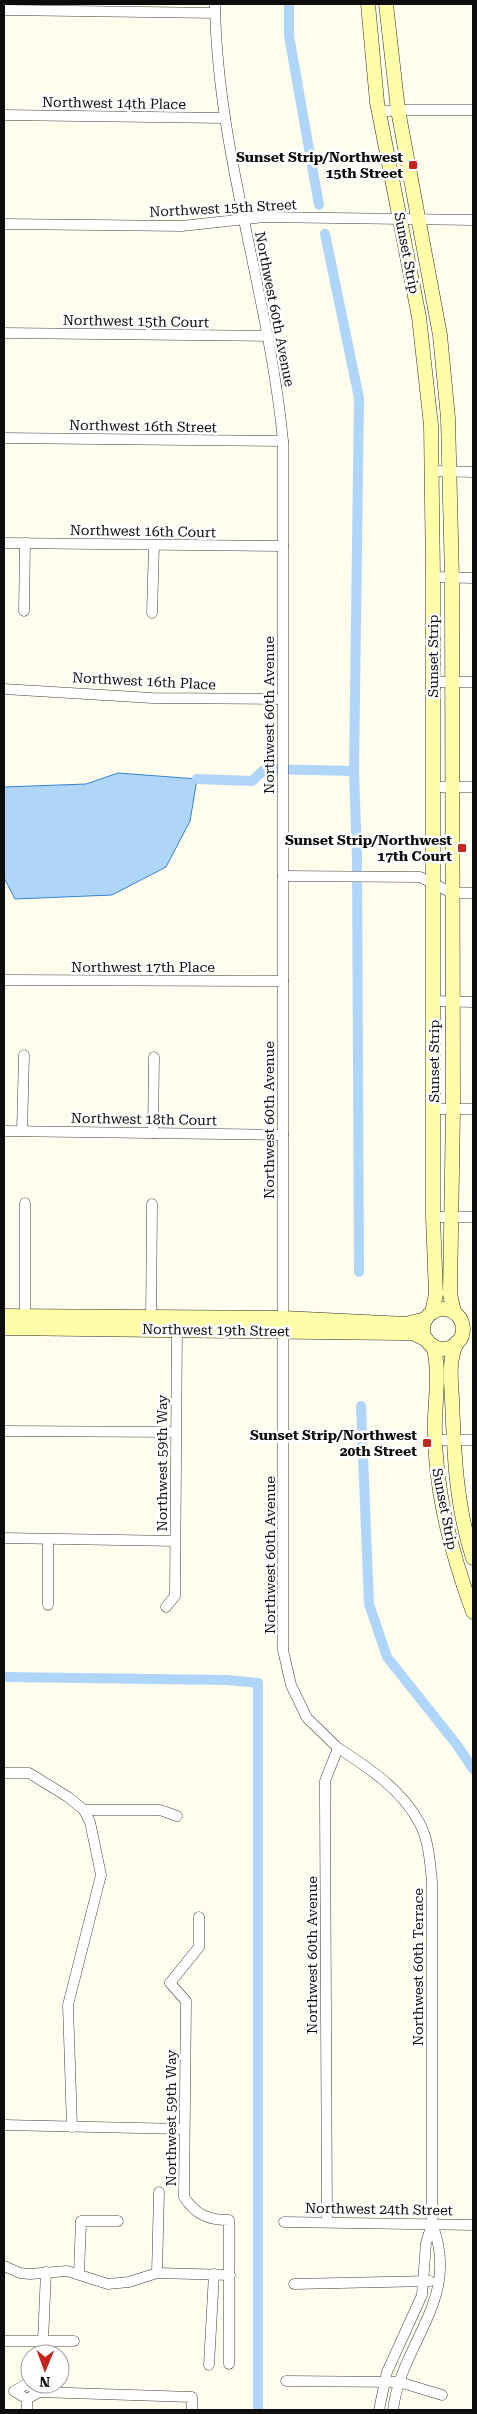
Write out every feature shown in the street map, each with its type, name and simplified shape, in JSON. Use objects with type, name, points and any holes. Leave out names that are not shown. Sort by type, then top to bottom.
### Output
[{"type":"street","name":"Sunset Strip","points":[[368,4],[378,112],[415,292],[427,378],[433,471],[433,1217],[436,1294],[429,1316]]},
{"type":"street","name":"Sunset Strip","points":[[386,4],[398,110],[418,220],[433,288],[446,389],[452,578],[450,682],[453,1109],[450,1294],[457,1315]]},
{"type":"street","points":[[4,10],[215,8]]},
{"type":"street","name":"Northwest 60th Avenue","points":[[215,8],[225,118],[243,218],[269,336],[278,388],[283,441],[283,1650],[291,1684],[307,1718],[338,1748],[325,1781],[324,1800],[327,2222]]},
{"type":"street","points":[[378,112],[398,110],[473,110]]},
{"type":"street","name":"Northwest 14th Place","points":[[4,115],[225,118]]},
{"type":"street","name":"Northwest 15th Street","points":[[4,224],[182,226],[243,218],[473,220]]},
{"type":"street","points":[[415,292],[433,288]]},
{"type":"street","name":"Northwest 15th Court","points":[[4,333],[269,336]]},
{"type":"street","name":"Northwest 16th Street","points":[[4,438],[283,441]]},
{"type":"street","points":[[433,471],[473,472]]},
{"type":"street","name":"Northwest 16th Court","points":[[4,543],[283,546]]},
{"type":"street","points":[[24,611],[25,543]]},
{"type":"street","points":[[152,613],[154,545]]},
{"type":"street","points":[[433,577],[473,578]]},
{"type":"street","points":[[434,682],[473,682]]},
{"type":"street","name":"Northwest 16th Place","points":[[4,689],[43,690],[124,697],[282,699]]},
{"type":"street","points":[[433,787],[473,788]]},
{"type":"street","points":[[283,876],[420,877],[452,893],[473,894]]},
{"type":"street","name":"Northwest 17th Place","points":[[4,980],[283,982]]},
{"type":"street","points":[[434,1001],[473,1002]]},
{"type":"street","points":[[22,1131],[24,1055]]},
{"type":"street","points":[[153,1133],[154,1057]]},
{"type":"street","points":[[434,1109],[473,1109]]},
{"type":"street","name":"Northwest 18th Court","points":[[4,1130],[283,1135]]},
{"type":"street","points":[[25,1204],[25,1322]]},
{"type":"street","points":[[151,1322],[152,1204]]},
{"type":"street","points":[[433,1217],[473,1217]]},
{"type":"street","points":[[473,1324],[445,1308],[429,1316],[423,1331],[429,1342],[444,1348],[473,1334]]},
{"type":"street","points":[[457,1315],[463,1326],[458,1341]]},
{"type":"street","name":"Northwest 19th Street","points":[[4,1316],[25,1322],[406,1324],[429,1316]]},
{"type":"street","name":"Northwest 19th Street","points":[[4,1328],[25,1322]]},
{"type":"street","name":"Northwest 59th Way","points":[[166,1607],[175,1596],[177,1323]]},
{"type":"street","name":"Northwest 19th Street","points":[[284,1324],[413,1333],[429,1342]]},
{"type":"street","name":"Sunset Strip","points":[[458,1341],[451,1365],[452,1440],[455,1476],[473,1558]]},
{"type":"street","name":"Sunset Strip","points":[[429,1342],[436,1362],[435,1440],[446,1522],[458,1572],[473,1612]]},
{"type":"street","points":[[4,1431],[175,1432]]},
{"type":"street","points":[[435,1440],[473,1440]]},
{"type":"street","points":[[4,1538],[175,1541]]},
{"type":"street","points":[[48,1539],[48,1605]]},
{"type":"street","name":"Northwest 60th Terrace","points":[[338,1748],[372,1770],[402,1798],[420,1823],[429,1853],[432,1882],[432,2224],[426,2243],[425,2281],[416,2311],[384,2381],[379,2410]]},
{"type":"street","points":[[4,1773],[29,1773],[68,1797],[84,1810],[90,1822],[101,1875],[68,2005],[72,2127]]},
{"type":"street","points":[[84,1810],[160,1810],[177,1816]]},
{"type":"street","name":"Northwest 59th Way","points":[[199,1917],[199,1947],[170,1984],[186,2001],[183,2129],[184,2197],[199,2214],[214,2220],[229,2220],[229,2364]]},
{"type":"street","points":[[4,2125],[183,2129]]},
{"type":"street","points":[[157,2274],[159,2192]]},
{"type":"street","points":[[79,2274],[81,2221],[118,2221]]},
{"type":"street","name":"Northwest 24th Street","points":[[284,2222],[473,2225]]},
{"type":"street","name":"Northwest 60th Terrace","points":[[393,2410],[399,2382],[432,2312],[439,2281],[440,2242],[432,2224]]},
{"type":"street","points":[[4,2266],[20,2273],[30,2274],[67,2271],[108,2284],[129,2282],[157,2274],[230,2275]]},
{"type":"street","points":[[43,2341],[46,2272]]},
{"type":"street","points":[[208,2365],[214,2274]]},
{"type":"street","points":[[294,2284],[439,2281]]},
{"type":"street","points":[[4,2341],[74,2341]]},
{"type":"street","points":[[286,2381],[399,2382],[442,2395]]},
{"type":"street","points":[[9,2391],[27,2405],[37,2394]]},
{"type":"street","points":[[70,2393],[192,2398],[192,2410]]},
{"type":"water","points":[[118,773],[197,779],[190,821],[166,867],[112,895],[15,899],[4,878],[4,787],[86,784]]},
{"type":"waterway","points":[[289,4],[289,36],[319,205]]},
{"type":"waterway","points":[[325,234],[359,398],[354,771],[357,857],[359,1272]]},
{"type":"waterway","points":[[197,779],[252,781],[265,769],[354,771]]},
{"type":"waterway","points":[[361,1406],[369,1604],[387,1657],[457,1745],[473,1769]]},
{"type":"waterway","points":[[4,1677],[227,1680],[258,1683],[258,2410]]},
{"type":"place","name":"Sunset Strip/Northwest 15th Street","points":[[413,165]]},
{"type":"place","name":"Sunset Strip/Northwest 17th Court","points":[[462,848]]},
{"type":"place","name":"Sunset Strip/Northwest 20th Street","points":[[427,1443]]}]
